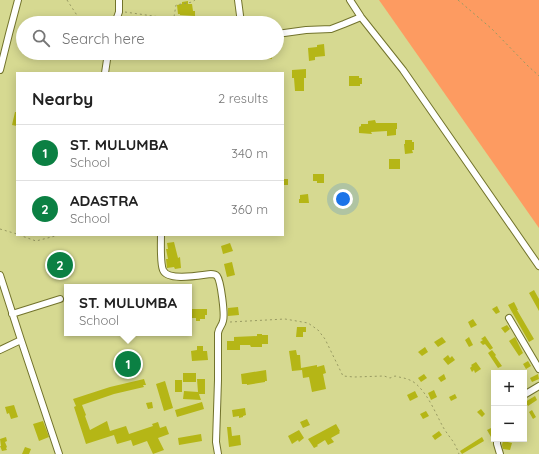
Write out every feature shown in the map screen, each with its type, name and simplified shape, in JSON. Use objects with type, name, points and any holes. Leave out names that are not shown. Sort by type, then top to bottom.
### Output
[{"type":"street","points":[[0,70],[18,0]]},
{"type":"street","points":[[118,16],[119,0]]},
{"type":"street","points":[[238,0],[241,16]]},
{"type":"street","points":[[350,0],[361,17],[403,70],[539,266]]},
{"type":"street","points":[[284,33],[331,29],[361,17]]},
{"type":"street","points":[[105,72],[107,60]]},
{"type":"street","points":[[161,236],[162,266],[165,274],[181,277],[211,274],[217,276],[224,310],[223,322],[218,333],[216,442],[218,454]]},
{"type":"street","points":[[0,275],[59,454]]},
{"type":"street","points":[[12,314],[60,299]]},
{"type":"street","points":[[509,318],[539,369]]},
{"type":"street","points":[[0,350],[21,340]]},
{"type":"street","points":[[527,393],[539,386]]},
{"type":"street","points":[[498,442],[500,454]]},
{"type":"path","points":[[67,0],[77,16]]},
{"type":"path","points":[[174,16],[176,5],[195,0]]},
{"type":"path","points":[[458,0],[492,29],[539,76]]},
{"type":"path","points":[[119,12],[151,16]]},
{"type":"path","points":[[0,229],[16,234]]},
{"type":"path","points":[[21,236],[36,241],[55,236]]},
{"type":"path","points":[[223,322],[285,319],[308,323],[318,330],[325,339],[343,376],[384,376],[390,378],[394,376],[408,379],[419,386],[436,412],[459,454]]},
{"type":"shaded area","points":[[379,0],[539,0],[539,228]]},
{"type":"building","points":[[188,1],[188,4],[192,4],[193,11],[195,11],[195,16],[178,14],[177,5]]},
{"type":"building","points":[[324,44],[325,56],[315,57],[315,60],[309,61],[308,48],[317,47],[317,45]]},
{"type":"building","points":[[306,69],[304,91],[295,91],[292,70]]},
{"type":"building","points":[[349,76],[359,76],[359,78],[362,78],[362,84],[360,84],[360,86],[349,86]]},
{"type":"building","points":[[15,112],[16,112],[16,126],[12,125]]},
{"type":"building","points":[[375,120],[376,123],[397,123],[396,135],[387,136],[387,131],[371,132],[372,134],[359,133],[359,127],[361,124],[368,124],[368,121]]},
{"type":"building","points":[[405,140],[412,140],[412,142],[414,142],[414,150],[412,150],[413,153],[405,154]]},
{"type":"building","points":[[389,159],[400,159],[400,169],[389,169]]},
{"type":"building","points":[[313,174],[324,174],[324,183],[317,183],[317,181],[313,181]]},
{"type":"building","points":[[284,179],[288,179],[288,185],[284,185]]},
{"type":"building","points":[[308,194],[309,203],[299,203],[300,195]]},
{"type":"building","points":[[174,242],[178,258],[180,257],[181,268],[175,269],[174,267],[167,268],[166,259],[168,259],[166,249],[168,249],[167,243]]},
{"type":"building","points":[[230,243],[233,251],[223,254],[221,246]]},
{"type":"building","points":[[232,262],[235,275],[227,277],[224,264]]},
{"type":"building","points":[[534,290],[539,299],[539,311],[529,293]]},
{"type":"building","points":[[514,302],[534,339],[529,342],[508,305]]},
{"type":"building","points":[[497,306],[500,312],[496,314],[492,309]]},
{"type":"building","points":[[238,307],[239,315],[228,316],[228,308]]},
{"type":"building","points":[[192,309],[207,309],[205,319],[196,321],[196,318],[192,318]]},
{"type":"building","points":[[473,319],[477,325],[471,328],[468,322]]},
{"type":"building","points":[[507,325],[510,329],[505,333],[501,328]]},
{"type":"building","points":[[297,327],[306,327],[306,332],[303,332],[303,337],[296,337]]},
{"type":"building","points":[[257,334],[268,335],[268,344],[262,344],[262,347],[240,345],[240,350],[227,350],[227,341],[234,341],[234,337],[257,336]]},
{"type":"building","points":[[485,336],[493,348],[490,350],[485,344],[483,345],[480,342]]},
{"type":"building","points":[[442,337],[446,342],[438,347],[434,342]]},
{"type":"building","points":[[469,337],[473,345],[469,347],[465,340]]},
{"type":"building","points":[[515,337],[523,353],[519,356],[509,341]]},
{"type":"building","points":[[197,346],[203,346],[203,351],[207,351],[208,360],[192,361],[191,351],[197,350]]},
{"type":"building","points":[[425,347],[428,352],[422,356],[418,352]]},
{"type":"building","points":[[296,350],[297,355],[300,355],[301,368],[324,365],[326,373],[323,374],[326,389],[312,392],[309,377],[303,378],[302,370],[292,371],[289,351]]},
{"type":"building","points":[[492,350],[502,366],[498,368],[488,353]]},
{"type":"building","points":[[448,355],[450,358],[452,356],[455,360],[448,365],[443,359]]},
{"type":"building","points":[[528,361],[531,366],[526,369],[523,364]]},
{"type":"building","points":[[476,362],[481,369],[475,373],[474,370],[472,372],[470,368],[472,366],[471,365]]},
{"type":"building","points":[[266,370],[267,381],[247,385],[242,384],[241,374]]},
{"type":"building","points":[[183,373],[196,373],[196,382],[183,382]]},
{"type":"building","points":[[424,374],[427,378],[421,382],[418,378]]},
{"type":"building","points":[[444,374],[446,379],[441,382],[438,378]]},
{"type":"building","points":[[538,374],[539,379],[532,382],[530,378]]},
{"type":"building","points":[[144,379],[146,385],[143,385],[144,387],[114,394],[82,405],[86,415],[85,416],[90,430],[107,421],[110,431],[126,426],[129,434],[153,426],[152,424],[158,422],[160,428],[166,426],[169,434],[158,438],[164,450],[153,454],[147,441],[133,446],[131,440],[117,444],[114,435],[86,444],[74,407],[76,406],[73,399],[110,387]]},
{"type":"building","points":[[197,379],[205,379],[205,394],[199,394],[201,400],[183,399],[184,391],[198,392]]},
{"type":"building","points":[[175,380],[182,380],[182,392],[175,392]]},
{"type":"building","points":[[165,381],[173,408],[164,411],[156,384]]},
{"type":"building","points":[[434,390],[437,397],[431,400],[428,393]]},
{"type":"building","points":[[415,391],[418,397],[410,401],[407,395]]},
{"type":"building","points":[[455,394],[457,398],[451,401],[449,397]]},
{"type":"building","points":[[535,396],[537,400],[528,406],[527,401]]},
{"type":"building","points":[[152,402],[153,408],[148,409],[146,403]]},
{"type":"building","points":[[202,402],[204,409],[177,417],[175,410]]},
{"type":"building","points":[[14,405],[18,417],[11,419],[9,413],[7,414],[5,407]]},
{"type":"building","points":[[245,408],[246,415],[239,418],[239,416],[233,417],[232,410]]},
{"type":"building","points":[[481,409],[485,414],[482,417],[477,412]]},
{"type":"building","points":[[532,410],[536,417],[533,419],[529,412]]},
{"type":"building","points":[[426,411],[429,416],[423,419],[420,414]]},
{"type":"building","points":[[307,419],[310,425],[303,428],[300,422]]},
{"type":"building","points":[[43,421],[49,437],[39,441],[33,424]]},
{"type":"building","points":[[336,424],[340,433],[331,438],[334,442],[328,445],[325,440],[314,448],[308,439]]},
{"type":"building","points":[[227,427],[231,427],[232,436],[240,435],[241,445],[229,447]]},
{"type":"building","points":[[491,428],[491,437],[487,430]]},
{"type":"building","points":[[299,430],[304,438],[299,442],[298,440],[292,444],[288,436]]},
{"type":"building","points":[[439,431],[442,435],[435,440],[432,436]]},
{"type":"building","points":[[201,434],[202,441],[179,445],[178,438]]},
{"type":"building","points":[[6,437],[7,441],[5,442],[7,450],[2,451],[0,439]]},
{"type":"building","points":[[482,437],[484,441],[462,454],[460,451]]},
{"type":"building","points":[[503,442],[512,443],[510,450],[503,449]]},
{"type":"building","points":[[25,447],[31,449],[29,454],[22,454]]},
{"type":"place","name":"ADASTRA","points":[[60,265]]},
{"type":"place","name":"ST. MULUMBA","points":[[128,364]]}]
